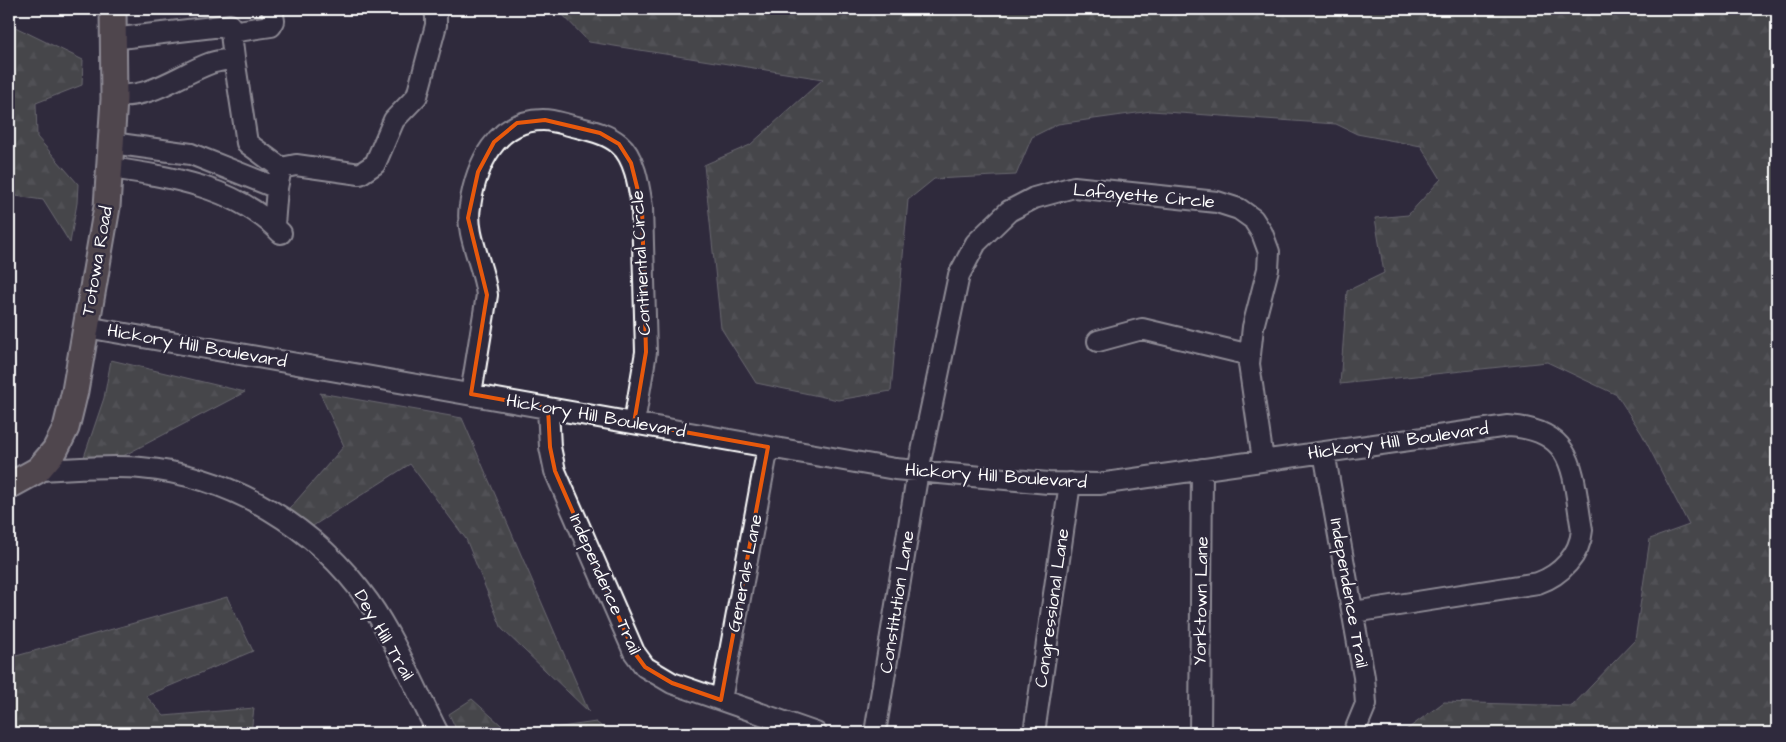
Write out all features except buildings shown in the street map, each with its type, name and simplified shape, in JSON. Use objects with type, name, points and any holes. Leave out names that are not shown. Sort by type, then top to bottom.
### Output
[{"type":"main road","name":"Totowa Road","points":[[9,486],[38,470],[55,450],[66,428],[107,207],[111,168],[114,95],[113,9]]},
{"type":"street","points":[[112,39],[232,22],[271,26],[274,21],[272,9]]},
{"type":"street","points":[[232,22],[234,58],[247,143],[281,168],[296,165],[360,174],[375,164],[394,120],[414,101],[419,90],[436,24],[434,9]]},
{"type":"street","points":[[114,95],[129,96],[164,86],[211,63],[234,58]]},
{"type":"street","name":"Continental Circle","points":[[471,394],[487,295],[485,279],[468,218],[478,172],[494,142],[507,131],[518,123],[545,120],[600,133],[619,144],[631,163],[639,186],[642,207],[646,352],[634,423]]},
{"type":"street","points":[[112,144],[191,154],[277,188]]},
{"type":"street","points":[[111,168],[167,176],[213,189],[266,218],[278,230],[277,188],[281,168]]},
{"type":"street","name":"Lafayette Circle","points":[[918,471],[959,275],[965,260],[976,243],[1009,211],[1034,198],[1074,187],[1217,202],[1240,208],[1253,219],[1262,232],[1269,252],[1268,269],[1252,327],[1249,364],[1263,460]]},
{"type":"street","name":"Hickory Hill Boulevard","points":[[86,327],[768,447],[918,471],[1070,484],[1099,484],[1508,426],[1540,430],[1562,448],[1570,462],[1582,530],[1581,541],[1569,562],[1549,579],[1538,583],[1354,612]]},
{"type":"street","points":[[1098,341],[1142,329],[1250,355]]},
{"type":"street","name":"Independence Trail","points":[[548,408],[550,447],[555,471],[634,652],[645,667],[672,683],[816,733]]},
{"type":"street","name":"Generals Lane","points":[[721,700],[768,447]]},
{"type":"street","name":"Independence Trail","points":[[1324,452],[1354,612],[1364,677],[1366,704],[1354,733]]},
{"type":"street","name":"Dey Hill Trail","points":[[38,470],[138,468],[161,470],[207,481],[232,490],[283,518],[324,550],[370,604],[438,733]]},
{"type":"street","name":"Yorktown Lane","points":[[1200,733],[1202,469]]},
{"type":"street","name":"Constitution Lane","points":[[875,733],[918,471]]},
{"type":"street","name":"Congressional Lane","points":[[1034,733],[1070,484]]},
{"type":"highlighted area","points":[[545,120],[600,133],[619,144],[631,163],[642,207],[646,352],[634,423],[768,447],[721,700],[672,683],[645,667],[634,652],[555,471],[550,447],[548,408],[471,394],[487,295],[468,218],[470,206],[478,172],[494,142],[517,123]]},
{"type":"green space","points":[[483,9],[1777,9],[1777,733],[1402,733],[1444,702],[1572,706],[1635,640],[1650,539],[1689,525],[1642,434],[1617,395],[1547,362],[1340,384],[1347,291],[1384,273],[1375,218],[1408,215],[1441,179],[1421,146],[1357,134],[1336,124],[1151,111],[1058,124],[1032,137],[1016,175],[934,179],[908,200],[891,391],[838,400],[756,383],[721,328],[704,165],[750,145],[823,79],[589,42],[558,10]]},
{"type":"green space","points":[[9,24],[83,60],[82,85],[36,103],[37,137],[78,184],[77,203],[70,243],[43,200],[9,195]]},
{"type":"green space","points":[[111,360],[245,392],[102,467],[84,457],[104,398]]},
{"type":"green space","points":[[320,393],[462,418],[589,712],[502,629],[466,539],[410,464],[305,531],[284,515],[344,446]]},
{"type":"green space","points":[[227,597],[253,651],[146,696],[164,716],[254,708],[251,733],[9,733],[9,658]]},
{"type":"green space","points":[[472,699],[510,733],[458,733],[449,714]]},
{"type":"green space","points":[[596,722],[609,733],[519,733]]},
{"type":"waterway","points":[[1770,9],[1777,27]]}]
